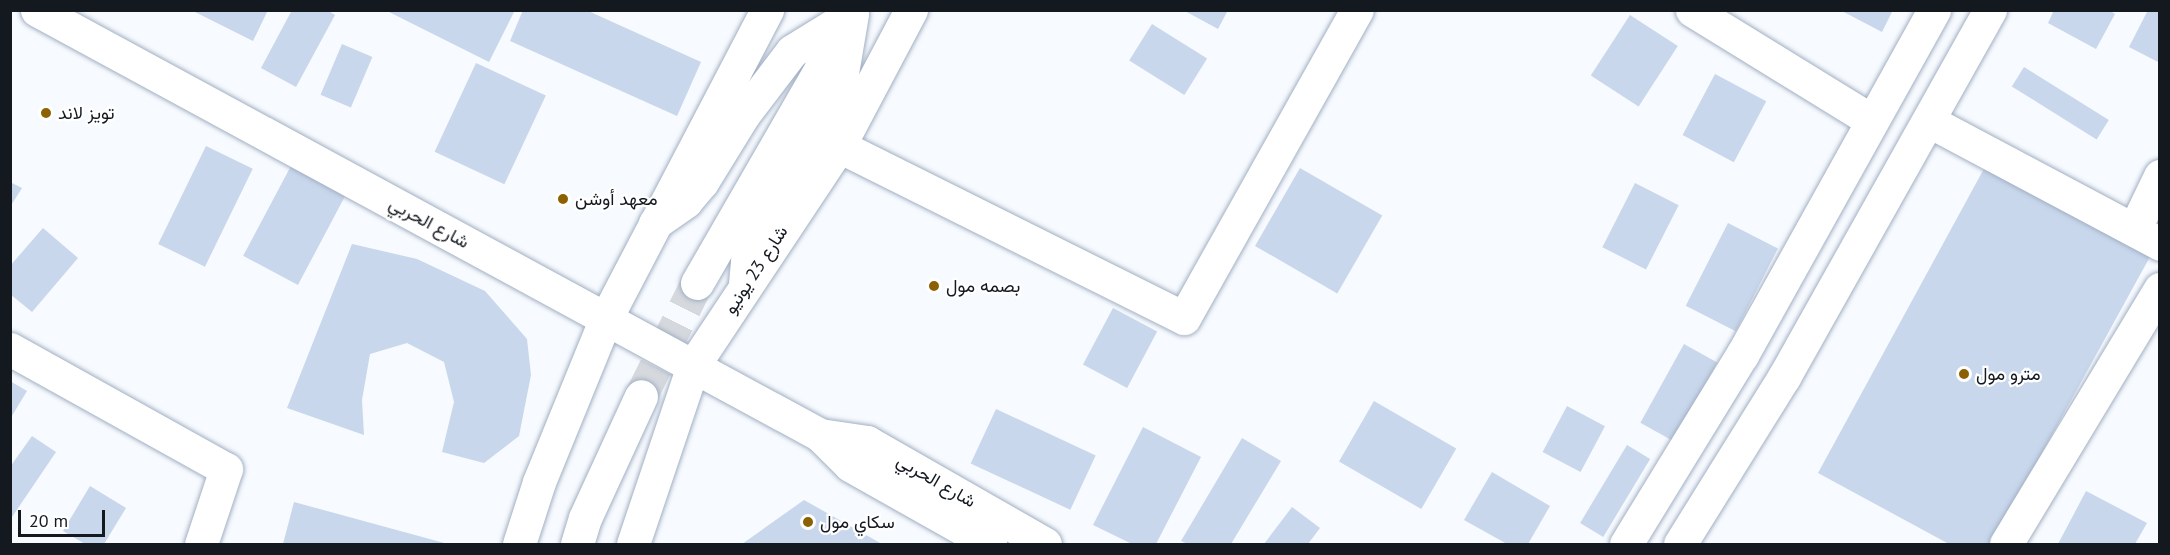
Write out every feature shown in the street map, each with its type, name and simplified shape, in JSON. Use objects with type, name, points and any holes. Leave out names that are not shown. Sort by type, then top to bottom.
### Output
[{"type":"street","name":"شارع الحربي","points":[[37,10],[820,435],[850,465],[990,544]]},
{"type":"street","points":[[519,544],[539,482],[606,318],[767,10]]},
{"type":"street","name":"شارع 23 يونيو","points":[[637,531],[693,366],[839,146],[911,10]]},
{"type":"street","points":[[839,146],[1184,318],[1357,10]]},
{"type":"street","points":[[1692,10],[1871,120]]},
{"type":"street","points":[[1626,544],[1742,355],[1934,10]]},
{"type":"street","points":[[1680,544],[1784,377],[1990,10]]},
{"type":"street","points":[[655,223],[686,201],[702,182],[744,114],[792,51],[853,12]]},
{"type":"street","points":[[697,283],[853,12]]},
{"type":"street","points":[[745,288],[749,239],[840,85],[853,12]]},
{"type":"street","points":[[1929,121],[2147,236],[2160,177]]},
{"type":"street","points":[[2006,544],[2160,290]]},
{"type":"street","points":[[10,349],[226,469],[201,544]]},
{"type":"street","points":[[1742,355],[1784,377]]},
{"type":"street","points":[[577,544],[585,518],[641,396]]},
{"type":"street","name":"شارع الحربي","points":[[820,435],[867,442],[1045,544]]},
{"type":"street","points":[[539,482],[546,512],[542,544]]},
{"type":"street","points":[[613,544],[637,531]]},
{"type":"building","points":[[191,10],[268,10],[253,41]]},
{"type":"building","points":[[292,10],[327,10],[335,15],[296,87],[261,68]]},
{"type":"building","points":[[385,10],[515,10],[489,62]]},
{"type":"building","points":[[523,10],[586,10],[701,62],[677,116],[510,41]]},
{"type":"building","points":[[1183,10],[1228,10],[1218,29]]},
{"type":"building","points":[[1840,10],[1893,10],[1882,32]]},
{"type":"building","points":[[2054,10],[2109,10],[2115,14],[2096,49],[2048,23]]},
{"type":"building","points":[[2148,10],[2160,10],[2160,63],[2129,47]]},
{"type":"building","points":[[1630,15],[1678,46],[1639,106],[1591,75]]},
{"type":"building","points":[[1152,24],[1207,58],[1184,95],[1129,60]]},
{"type":"building","points":[[342,44],[372,57],[351,108],[321,95]]},
{"type":"building","points":[[476,63],[546,96],[504,184],[435,152]]},
{"type":"building","points":[[2024,67],[2109,120],[2097,139],[2012,87]]},
{"type":"building","points":[[1715,74],[1766,101],[1734,162],[1683,135]]},
{"type":"building","points":[[206,146],[253,169],[205,267],[158,244]]},
{"type":"building","points":[[1992,154],[2157,244],[1992,544],[1949,544],[1818,473]]},
{"type":"building","points":[[292,164],[347,193],[298,285],[243,256]]},
{"type":"building","points":[[1300,168],[1382,216],[1337,293],[1255,246]]},
{"type":"building","points":[[10,182],[22,188],[10,207]]},
{"type":"building","points":[[1635,183],[1679,205],[1646,269],[1602,247]]},
{"type":"building","points":[[1728,223],[1778,248],[1736,331],[1686,306]]},
{"type":"building","points":[[43,228],[78,258],[32,312],[10,294],[10,266]]},
{"type":"building","points":[[352,244],[417,259],[485,291],[527,339],[531,375],[519,436],[484,463],[442,452],[454,402],[444,362],[407,343],[370,354],[362,400],[364,435],[287,408]]},
{"type":"building","points":[[1113,308],[1157,331],[1127,388],[1083,365]]},
{"type":"building","points":[[1684,344],[1717,362],[1674,441],[1640,423]]},
{"type":"building","points":[[10,381],[27,391],[10,419]]},
{"type":"building","points":[[1374,401],[1456,448],[1421,509],[1339,462]]},
{"type":"building","points":[[1567,406],[1605,426],[1581,472],[1543,452]]},
{"type":"building","points":[[996,409],[1096,455],[1070,510],[971,463]]},
{"type":"building","points":[[1143,427],[1201,457],[1156,544],[1132,544],[1093,525]]},
{"type":"building","points":[[32,436],[56,452],[10,520],[10,467]]},
{"type":"building","points":[[1242,438],[1281,461],[1231,544],[1188,544],[1181,541]]},
{"type":"building","points":[[1627,445],[1650,459],[1603,537],[1580,523]]},
{"type":"building","points":[[1492,472],[1550,506],[1528,544],[1507,544],[1464,520]]},
{"type":"building","points":[[90,486],[126,508],[104,544],[85,544],[63,531]]},
{"type":"building","points":[[2086,491],[2147,523],[2135,544],[2058,544]]},
{"type":"building","name":"سكاي مول","points":[[804,500],[882,544],[742,544]]},
{"type":"building","points":[[294,502],[448,544],[283,544]]},
{"type":"building","points":[[1292,507],[1320,528],[1308,544],[1264,544]]},
{"type":"tunnel","points":[[641,396],[697,283]]},
{"type":"place","name":"تويز لاند","points":[[46,113]]},
{"type":"place","name":"معهد أوشن","points":[[563,199]]},
{"type":"place","name":"بصمه مول","points":[[934,286]]},
{"type":"place","name":"مترو مول","points":[[1964,374]]},
{"type":"place","name":"سكاي مول","points":[[808,522]]}]
